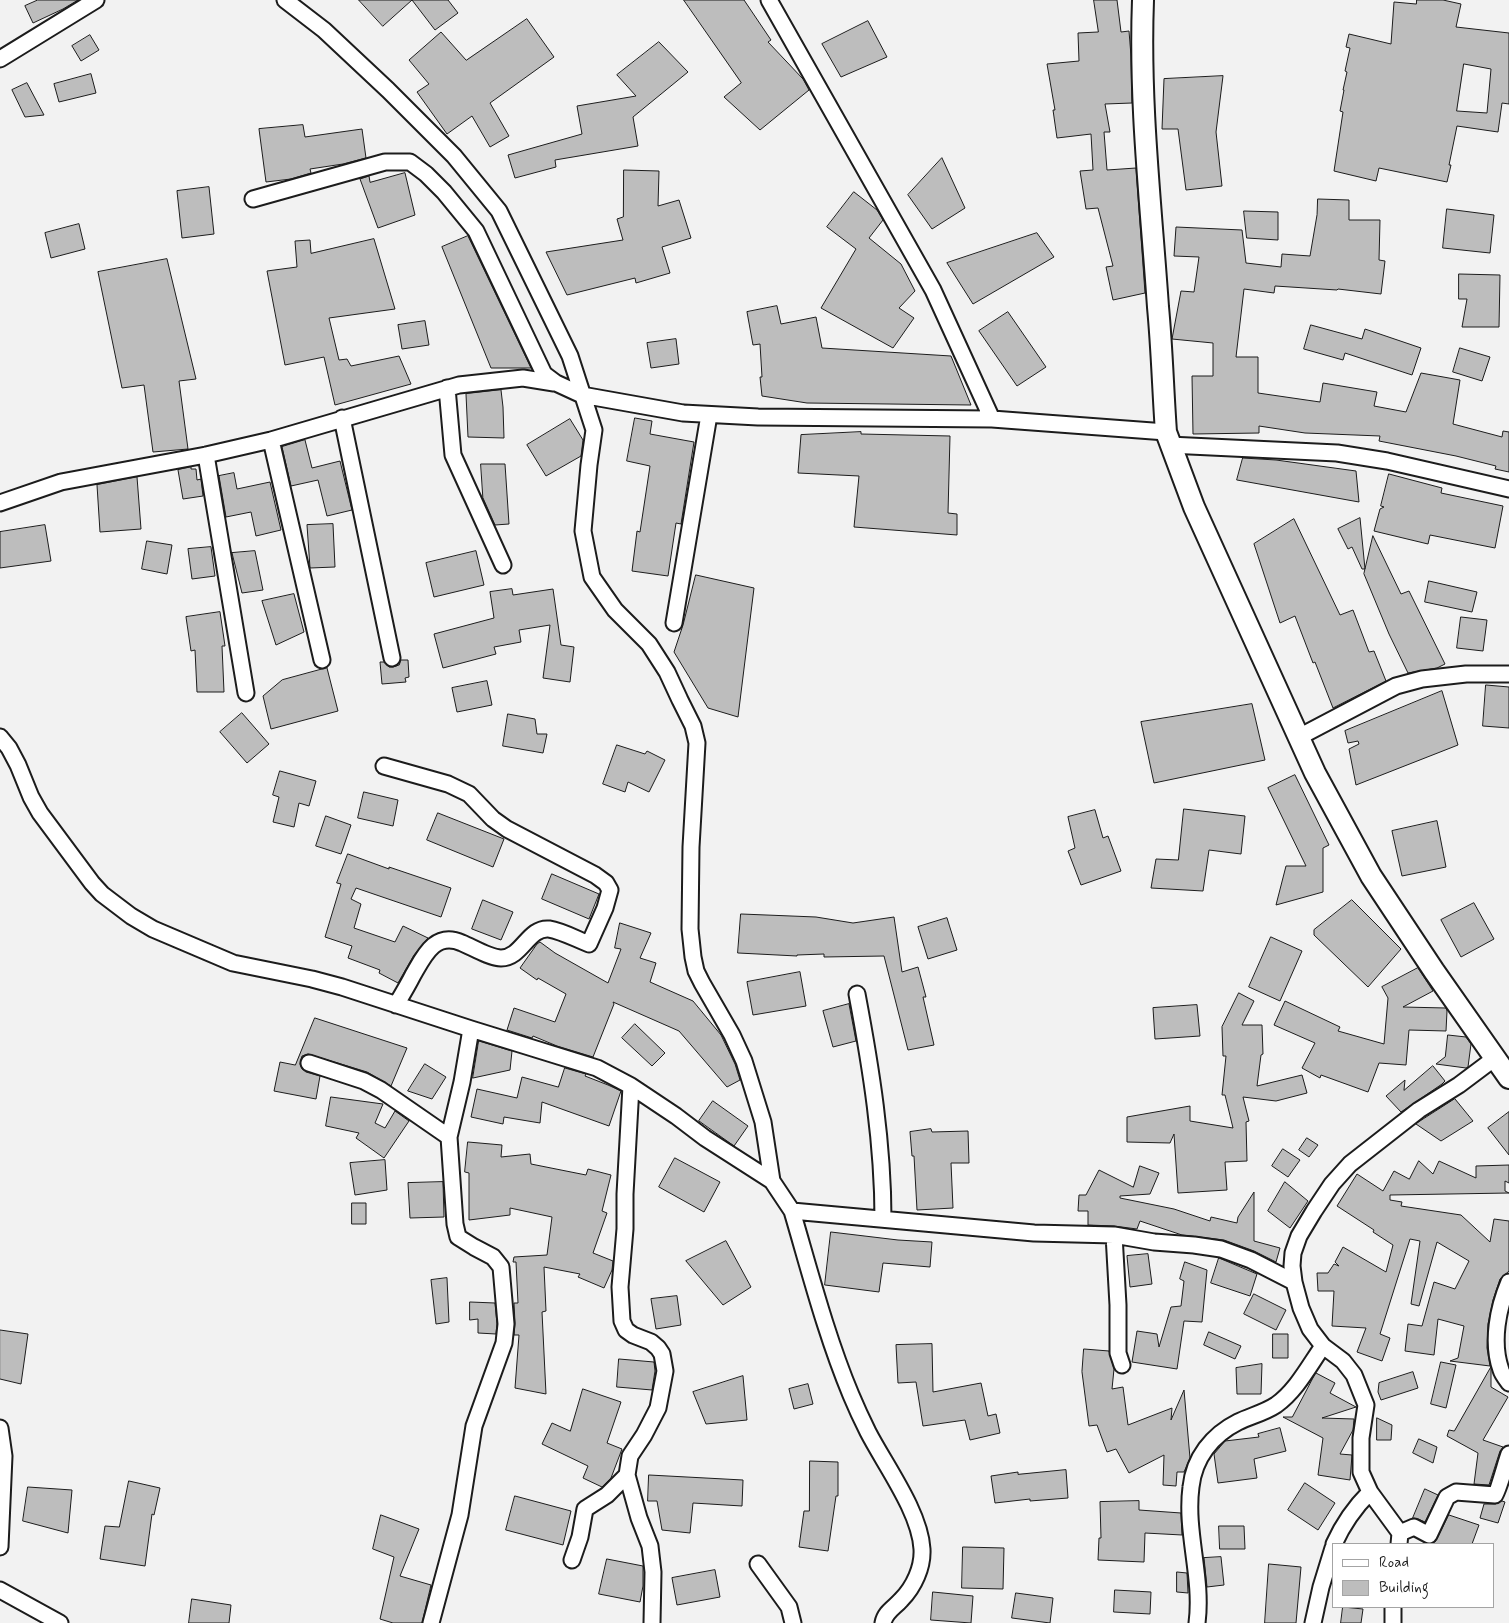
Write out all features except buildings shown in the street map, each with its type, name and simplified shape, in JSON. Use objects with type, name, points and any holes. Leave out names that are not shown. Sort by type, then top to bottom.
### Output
[{"type":"main road","points":[[1143,0],[1142,92],[1168,439],[1194,507],[1315,773],[1371,876],[1434,972],[1509,1078]]},
{"type":"street","points":[[0,59],[96,0]]},
{"type":"street","points":[[286,0],[324,30],[388,90],[454,156],[499,211],[570,356],[594,430],[588,466],[583,531],[592,577],[615,610],[649,644],[667,672],[693,726],[698,743],[691,847],[690,929],[693,957],[702,983],[732,1035],[744,1061],[763,1122],[772,1181]]},
{"type":"street","points":[[769,0],[933,290],[992,419]]},
{"type":"street","points":[[253,199],[385,162],[410,162],[426,174],[444,192],[476,231],[544,374],[556,383],[582,395],[683,413],[709,415],[992,419],[1168,439],[1337,453],[1386,461],[1509,489]]},
{"type":"street","points":[[0,503],[61,482],[206,455],[271,440],[447,388],[477,382],[523,378],[556,383]]},
{"type":"street","points":[[447,388],[453,455],[503,565]]},
{"type":"street","points":[[674,623],[709,415]]},
{"type":"street","points":[[342,418],[392,658]]},
{"type":"street","points":[[271,440],[322,660]]},
{"type":"street","points":[[206,455],[246,693]]},
{"type":"street","points":[[1298,737],[1396,686],[1431,678],[1466,674],[1509,674]]},
{"type":"street","points":[[0,737],[9,748],[18,765],[31,798],[40,813],[92,883],[102,894],[131,916],[153,929],[233,963],[342,987],[597,1068],[631,1086],[705,1138],[772,1181],[792,1211],[827,1330],[842,1372],[868,1433],[901,1490],[919,1534],[922,1549],[920,1566],[912,1585],[901,1600],[888,1612],[883,1623]]},
{"type":"street","points":[[384,766],[448,784],[469,794],[507,829],[594,874],[606,883],[610,890],[607,903],[589,944],[548,929],[541,930],[531,937],[511,956],[501,958],[457,941],[449,940],[437,943],[424,955],[396,1005]]},
{"type":"street","points":[[857,994],[879,1131],[883,1183],[883,1219]]},
{"type":"street","points":[[432,1623],[460,1514],[474,1426],[504,1343],[506,1324],[501,1267],[493,1257],[458,1237],[455,1224],[448,1137],[462,1082],[471,1029]]},
{"type":"street","points":[[1495,1058],[1391,1131],[1350,1164],[1332,1184],[1299,1236],[1293,1253],[1292,1266],[1301,1308],[1310,1329],[1322,1346],[1343,1361],[1354,1375],[1366,1406],[1361,1438],[1361,1472],[1370,1492],[1399,1539],[1414,1527],[1429,1535],[1447,1497],[1456,1492],[1495,1495],[1498,1493],[1509,1454]]},
{"type":"street","points":[[309,1063],[364,1081],[381,1090],[448,1137]]},
{"type":"street","points":[[631,1086],[625,1194],[624,1256],[620,1287],[622,1322],[626,1330],[651,1342],[658,1348],[662,1354],[665,1371],[658,1408],[644,1435],[630,1456],[627,1475],[639,1518],[650,1546],[653,1572],[652,1623]]},
{"type":"street","points":[[792,1211],[1034,1232],[1114,1235],[1154,1242],[1194,1245],[1221,1249],[1251,1260],[1294,1282]]},
{"type":"street","points":[[1114,1235],[1118,1305],[1118,1353],[1122,1365]]},
{"type":"street","points":[[1509,1282],[1497,1323],[1496,1345],[1501,1370],[1509,1383]]},
{"type":"street","points":[[1197,1623],[1199,1590],[1189,1506],[1191,1485],[1196,1466],[1207,1445],[1222,1431],[1276,1405],[1303,1377],[1322,1346]]},
{"type":"street","points":[[0,1428],[4,1456],[0,1547]]},
{"type":"street","points":[[572,1560],[580,1537],[585,1509],[607,1495],[627,1475]]},
{"type":"street","points":[[1334,1543],[1351,1513],[1370,1492]]},
{"type":"street","points":[[1313,1623],[1332,1551]]},
{"type":"street","points":[[758,1564],[789,1607],[794,1623]]},
{"type":"street","points":[[0,1590],[60,1623]]},
{"type":"street","points":[[1393,1623],[1394,1608]]}]
